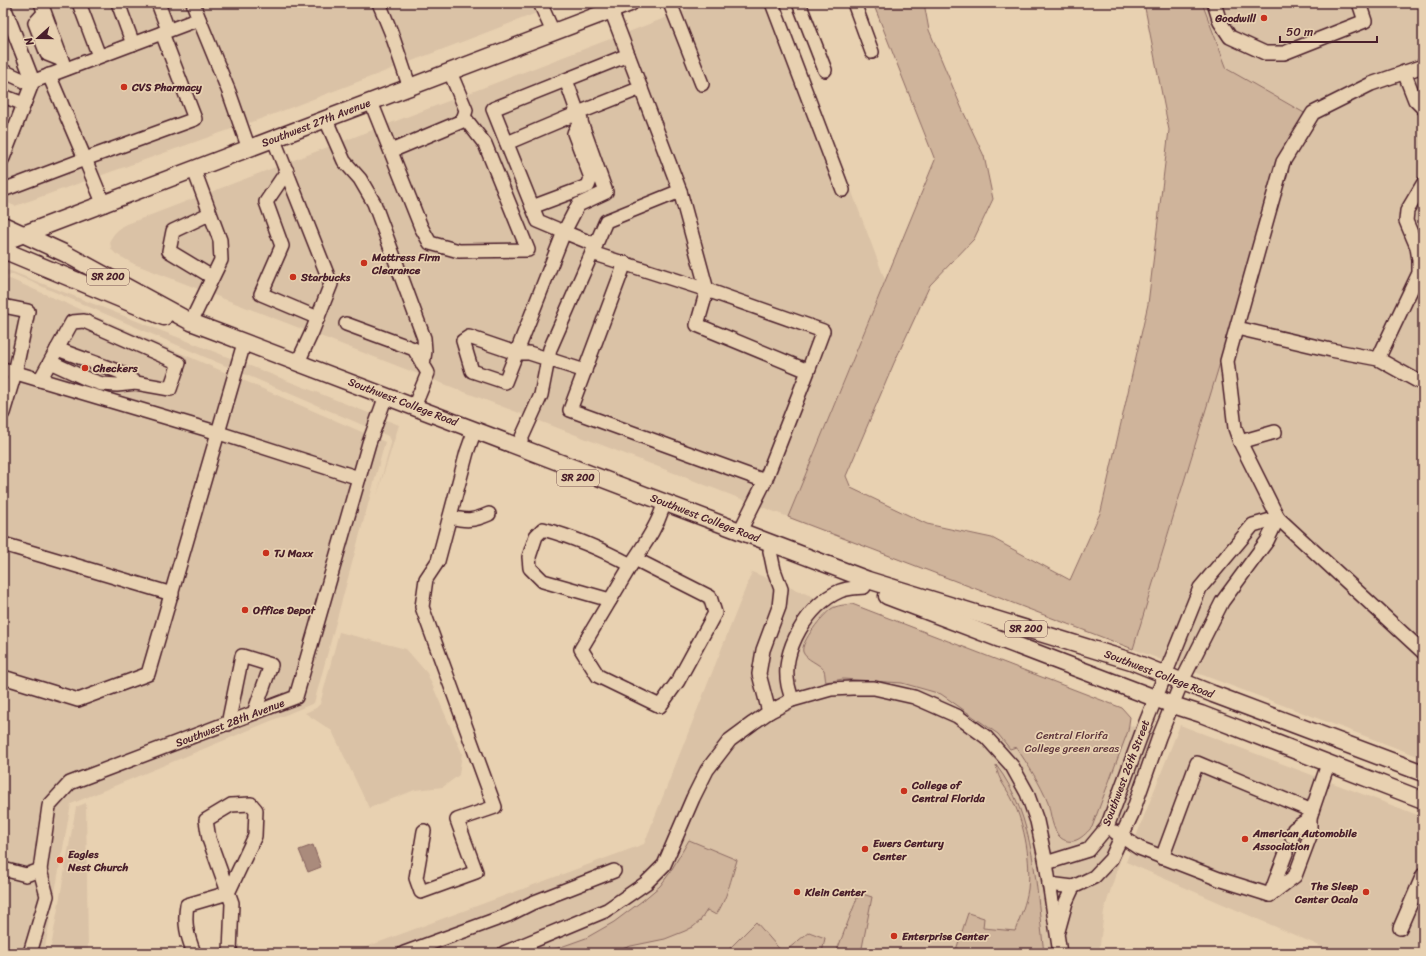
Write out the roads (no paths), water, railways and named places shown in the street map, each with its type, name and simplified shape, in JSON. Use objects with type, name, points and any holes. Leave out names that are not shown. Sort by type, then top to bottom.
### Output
[{"type":"main road","name":"Southwest 27th Avenue","points":[[3,242],[104,205],[630,3]]},
{"type":"main road","name":"Southwest College Road","points":[[3,225],[64,252],[191,322],[868,580],[1131,661],[1423,773]]},
{"type":"main road","name":"Southwest College Road","points":[[3,250],[242,350],[1173,705],[1201,714],[1423,800]]},
{"type":"street","points":[[79,3],[99,56]]},
{"type":"street","points":[[118,3],[133,44]]},
{"type":"street","points":[[3,190],[195,119],[165,32],[158,3]]},
{"type":"street","points":[[194,3],[199,19],[229,92],[249,149]]},
{"type":"street","points":[[379,3],[391,32],[410,88]]},
{"type":"street","points":[[540,3],[553,32]]},
{"type":"street","points":[[670,3],[702,84]]},
{"type":"street","points":[[772,3],[843,190]]},
{"type":"street","points":[[799,3],[825,70]]},
{"type":"street","points":[[854,3],[872,52]]},
{"type":"street","points":[[1214,3],[1220,22],[1230,37],[1265,53],[1284,53],[1365,21],[1359,3]]},
{"type":"street","points":[[3,4],[33,81],[3,158]]},
{"type":"street","points":[[42,8],[64,65]]},
{"type":"street","points":[[611,10],[680,191],[707,290],[697,325],[808,371]]},
{"type":"street","points":[[3,71],[29,83],[49,75],[64,65],[99,56],[199,19]]},
{"type":"street","points":[[628,55],[493,109],[538,221],[564,232],[625,264],[707,290],[823,331],[765,481],[740,531]]},
{"type":"street","points":[[1423,66],[1372,84],[1312,113],[1283,162],[1228,361],[1235,428],[1240,442],[1278,518],[1423,652]]},
{"type":"street","points":[[371,102],[421,227],[430,242],[458,251],[528,250],[485,144],[465,114],[450,72]]},
{"type":"street","points":[[1404,72],[1415,100],[1423,108]]},
{"type":"street","points":[[49,75],[104,205]]},
{"type":"street","points":[[566,80],[606,192],[578,204],[564,232],[516,353],[529,353],[585,371]]},
{"type":"street","points":[[507,143],[580,116],[641,88]]},
{"type":"street","points":[[3,96],[24,104]]},
{"type":"street","points":[[391,151],[460,122],[465,114]]},
{"type":"street","points":[[532,207],[588,186],[591,178],[574,133],[580,116]]},
{"type":"street","points":[[326,120],[342,156],[364,185],[374,204],[424,338],[425,351],[423,365]]},
{"type":"street","points":[[274,140],[331,284],[318,318],[298,362]]},
{"type":"street","points":[[191,322],[221,260],[220,240],[209,214],[194,170]]},
{"type":"street","points":[[287,171],[266,202],[282,246],[261,294],[318,318]]},
{"type":"street","points":[[1378,359],[1419,273],[1417,247],[1406,221],[1407,211],[1423,184]]},
{"type":"street","points":[[518,446],[541,395],[550,349],[606,221],[680,191]]},
{"type":"street","points":[[209,214],[173,231],[169,251],[212,277]]},
{"type":"street","points":[[625,264],[570,410],[765,481]]},
{"type":"street","points":[[3,306],[28,311],[9,371],[3,413]]},
{"type":"street","points":[[40,380],[72,322],[84,321],[179,363],[170,389],[136,383],[117,385],[102,384],[87,379],[50,362]]},
{"type":"street","points":[[346,324],[414,350],[428,373],[414,407]]},
{"type":"street","points":[[1237,328],[1331,350],[1378,359],[1423,384]]},
{"type":"street","points":[[58,349],[120,372],[136,383]]},
{"type":"street","points":[[3,677],[78,700],[148,674],[242,350]]},
{"type":"street","points":[[9,371],[219,433],[359,478]]},
{"type":"street","name":"Southwest 28th Avenue","points":[[40,870],[49,806],[70,783],[296,697],[369,443],[383,404]]},
{"type":"street","points":[[1240,442],[1275,432]]},
{"type":"street","points":[[424,831],[416,878],[421,892],[476,872],[457,820],[495,807],[422,607],[426,580],[438,560],[472,438]]},
{"type":"street","points":[[610,600],[543,581],[530,568],[529,557],[536,536],[543,529],[559,533],[633,562],[710,597],[715,612],[678,681],[660,706],[598,676],[582,650],[610,600],[633,562],[657,525],[662,510]]},
{"type":"street","points":[[450,517],[464,521],[478,519],[489,514]]},
{"type":"street","name":"Southwest 26th Street","points":[[1046,863],[1088,850],[1107,827],[1180,636],[1200,588],[1253,525],[1278,518]]},
{"type":"street","name":"Southwest 26th Street","points":[[1073,887],[1094,877],[1111,859],[1132,814],[1159,737],[1182,681],[1222,602],[1267,541],[1278,518]]},
{"type":"street","points":[[3,544],[172,594]]},
{"type":"street","points":[[769,712],[759,674],[763,650],[779,607],[782,590],[774,570],[770,552]]},
{"type":"street","points":[[792,700],[788,684],[791,646],[803,624],[821,602],[841,590],[864,587]]},
{"type":"street","points":[[228,724],[242,656],[271,665],[254,713]]},
{"type":"street","points":[[504,953],[607,910],[646,883],[664,865],[693,798],[707,770],[730,740],[752,723],[792,700],[831,689],[852,688],[874,688],[914,697],[957,716],[986,737],[1012,766],[1026,793],[1037,821],[1046,863],[1060,953]]},
{"type":"street","points":[[1162,858],[1197,763],[1311,814]]},
{"type":"street","points":[[1270,895],[1295,876],[1310,836],[1311,814],[1328,764]]},
{"type":"street","points":[[194,953],[184,919],[187,905],[228,893],[255,836],[256,810],[251,804],[232,805],[206,820],[209,840],[228,893],[232,903],[229,953]]},
{"type":"street","points":[[1292,837],[1294,829],[1311,814]]},
{"type":"street","points":[[1107,827],[1140,848],[1162,858],[1270,895]]},
{"type":"street","points":[[1270,895],[1286,853]]},
{"type":"street","points":[[3,869],[26,875],[40,870],[47,896],[30,953]]},
{"type":"street","points":[[404,953],[508,914],[614,871]]},
{"type":"street","points":[[1400,928],[1423,875]]},
{"type":"street","points":[[1049,884],[1073,887],[1066,902],[1057,936]]},
{"type":"place","name":"Goodwill","points":[[1264,18]]},
{"type":"place","name":"CVS Pharmacy","points":[[124,87]]},
{"type":"place","name":"Mattress Firm Clearance","points":[[364,263]]},
{"type":"place","name":"Starbucks","points":[[293,277]]},
{"type":"place","name":"Checkers","points":[[85,368]]},
{"type":"place","name":"TJ Maxx","points":[[266,553]]},
{"type":"place","name":"Office Depot","points":[[245,610]]},
{"type":"place","name":"College of Central Florida","points":[[904,791]]},
{"type":"place","name":"American Automobile Association","points":[[1245,839]]},
{"type":"place","name":"Ewers Century Center","points":[[865,849]]},
{"type":"place","name":"Eagles Nest Church","points":[[60,860]]},
{"type":"place","name":"Klein Center","points":[[797,892]]},
{"type":"place","name":"The Sleep Center Ocala","points":[[1366,892]]},
{"type":"place","name":"Enterprise Center","points":[[894,936]]},
{"type":"park label","name":"Central Florifa College green areas","points":[[1072,741]]}]
